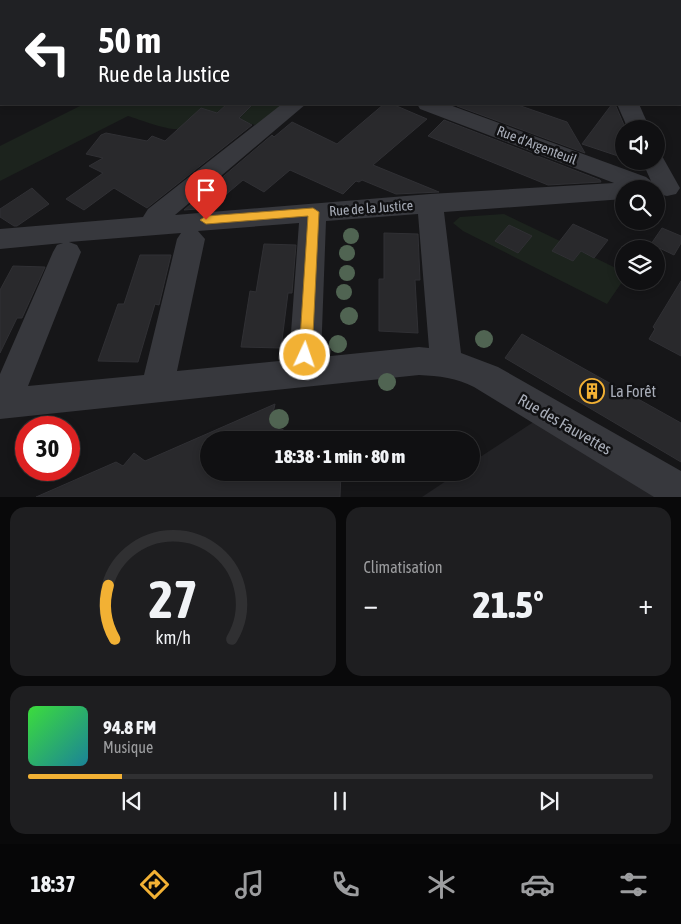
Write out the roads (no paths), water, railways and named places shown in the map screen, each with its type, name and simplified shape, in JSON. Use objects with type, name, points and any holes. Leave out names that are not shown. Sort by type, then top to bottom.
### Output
[{"type":"street","points":[[155,225],[157,215],[294,105]]},
{"type":"street","name":"Rue d'Argenteuil","points":[[431,105],[629,180]]},
{"type":"street","points":[[628,105],[636,120]]},
{"type":"street","name":"Rue de la Justice","points":[[0,239],[313,212],[615,192]]},
{"type":"street","points":[[430,203],[446,363]]},
{"type":"street","points":[[304,374],[313,212]]},
{"type":"street","points":[[157,389],[191,239]]},
{"type":"street","name":"Rue des Fauvettes","points":[[67,252],[2,404],[419,362],[446,363],[466,368],[486,377],[681,492]]},
{"type":"place","name":"La Forêt","points":[[592,391]]}]
